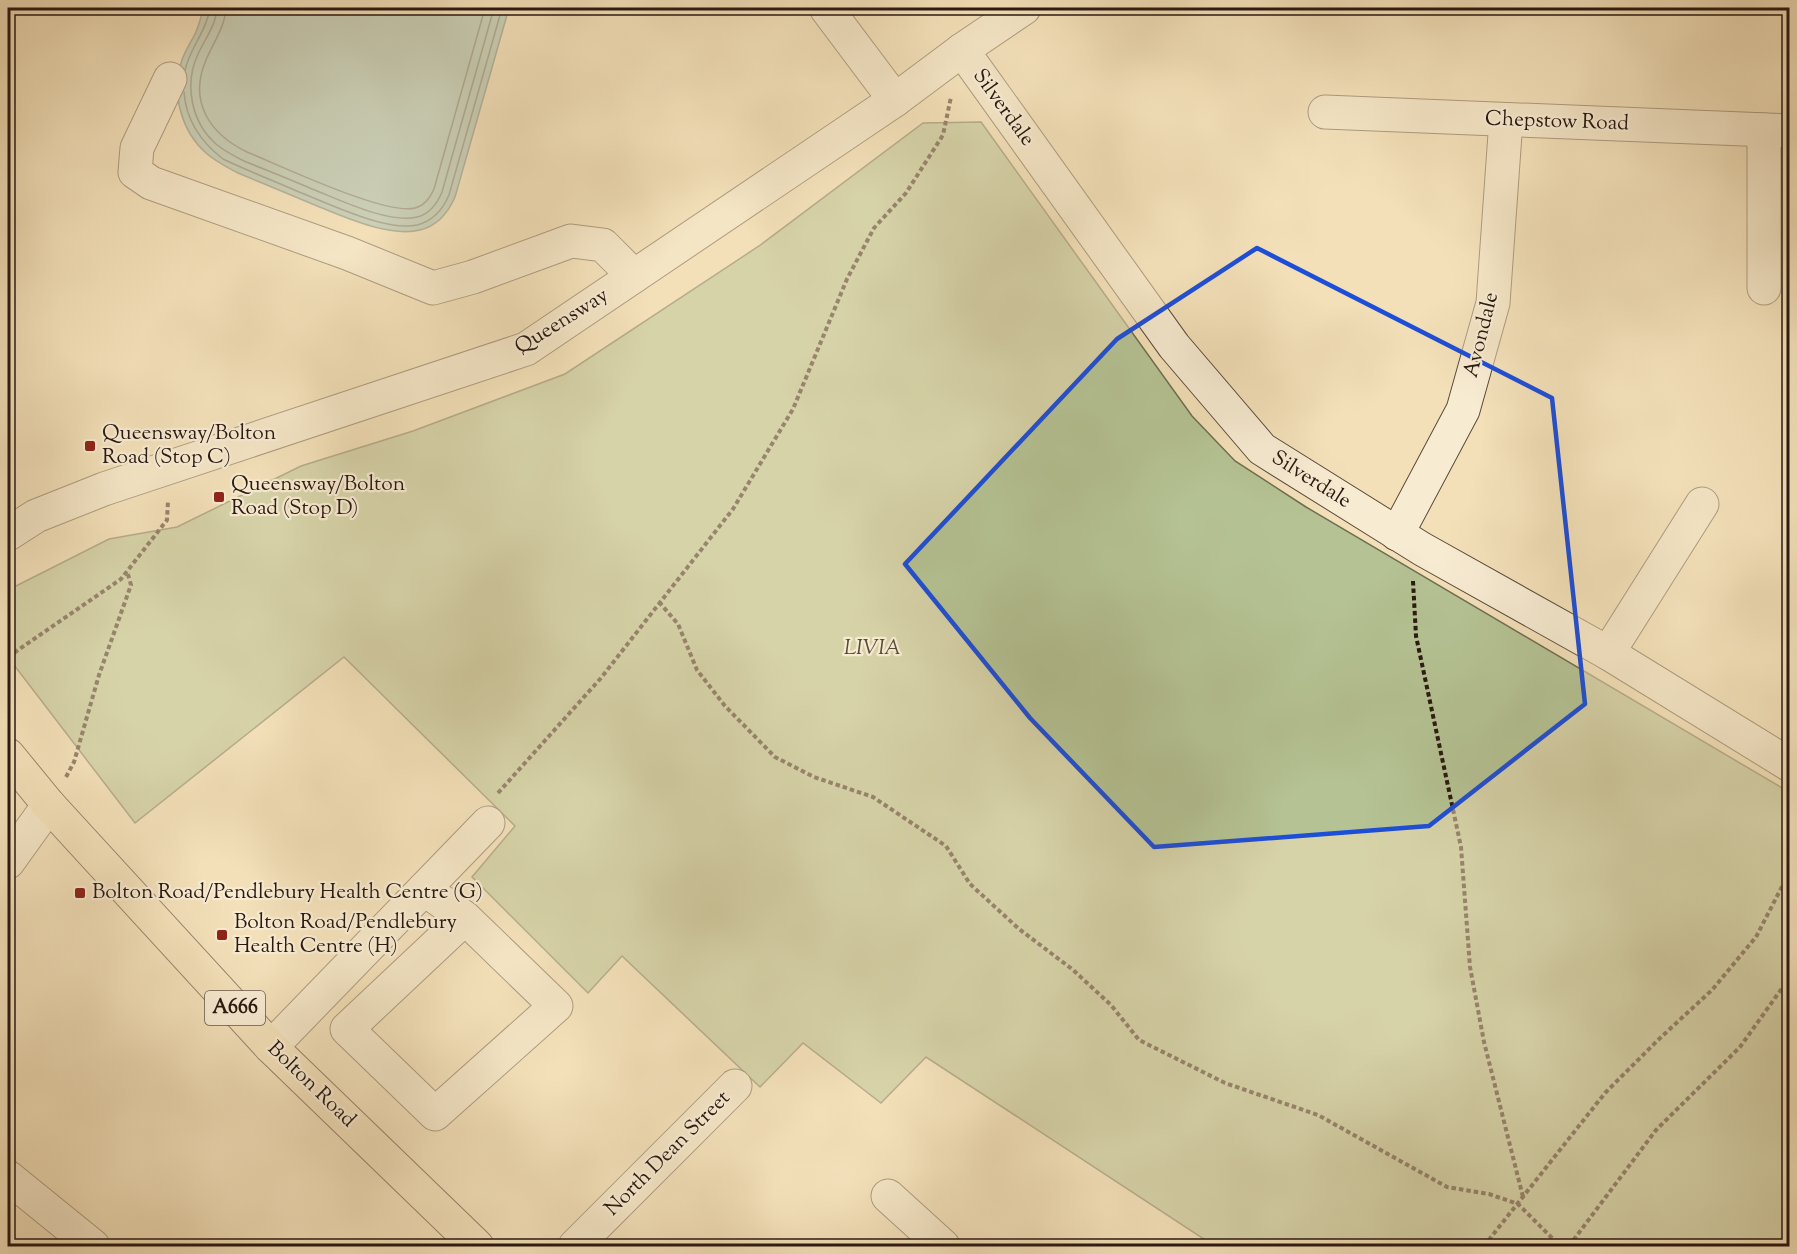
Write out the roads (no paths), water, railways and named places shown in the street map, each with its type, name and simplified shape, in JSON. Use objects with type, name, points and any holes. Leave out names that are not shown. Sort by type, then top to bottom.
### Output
[{"type":"main road","name":"Bolton Road","points":[[8,755],[49,805],[271,1047],[477,1246]]},
{"type":"street","points":[[826,8],[895,100]]},
{"type":"street","name":"Queensway","points":[[8,534],[36,516],[104,489],[526,349],[895,100],[962,50],[1024,8]]},
{"type":"street","name":"Silverdale","points":[[962,50],[1174,346],[1262,449],[1409,541],[1608,653],[1790,765]]},
{"type":"street","points":[[170,79],[137,148],[135,172],[151,183],[347,253],[433,288],[473,277],[571,241],[603,245],[634,276]]},
{"type":"street","name":"Chepstow Road","points":[[1325,112],[1777,131]]},
{"type":"street","name":"Avondale","points":[[1409,541],[1463,410],[1494,303],[1506,120]]},
{"type":"street","points":[[1764,288],[1777,131]]},
{"type":"street","points":[[1608,653],[1702,504]]},
{"type":"street","points":[[8,862],[49,805]]},
{"type":"street","points":[[271,1047],[488,823]]},
{"type":"street","points":[[424,889],[465,918],[556,1006],[435,1114],[347,1029],[465,918]]},
{"type":"street","name":"North Dean Street","points":[[575,1246],[735,1086]]},
{"type":"street","points":[[8,1178],[93,1246]]},
{"type":"street","points":[[888,1196],[943,1246]]},
{"type":"water","points":[[204,8],[509,8],[455,197],[445,213],[437,222],[420,230],[407,232],[379,228],[335,213],[238,173],[206,153],[185,123],[178,100],[177,87],[182,59]]},
{"type":"place","name":"Queensway/Bolton Road (Stop C)","points":[[90,446]]},
{"type":"place","name":"Queensway/Bolton Road (Stop D)","points":[[219,497]]},
{"type":"place","name":"Bolton Road/Pendlebury Health Centre (G)","points":[[80,893]]},
{"type":"place","name":"Bolton Road/Pendlebury Health Centre (H)","points":[[222,935]]},
{"type":"park label","name":"LIVIA","points":[[872,649]]}]
